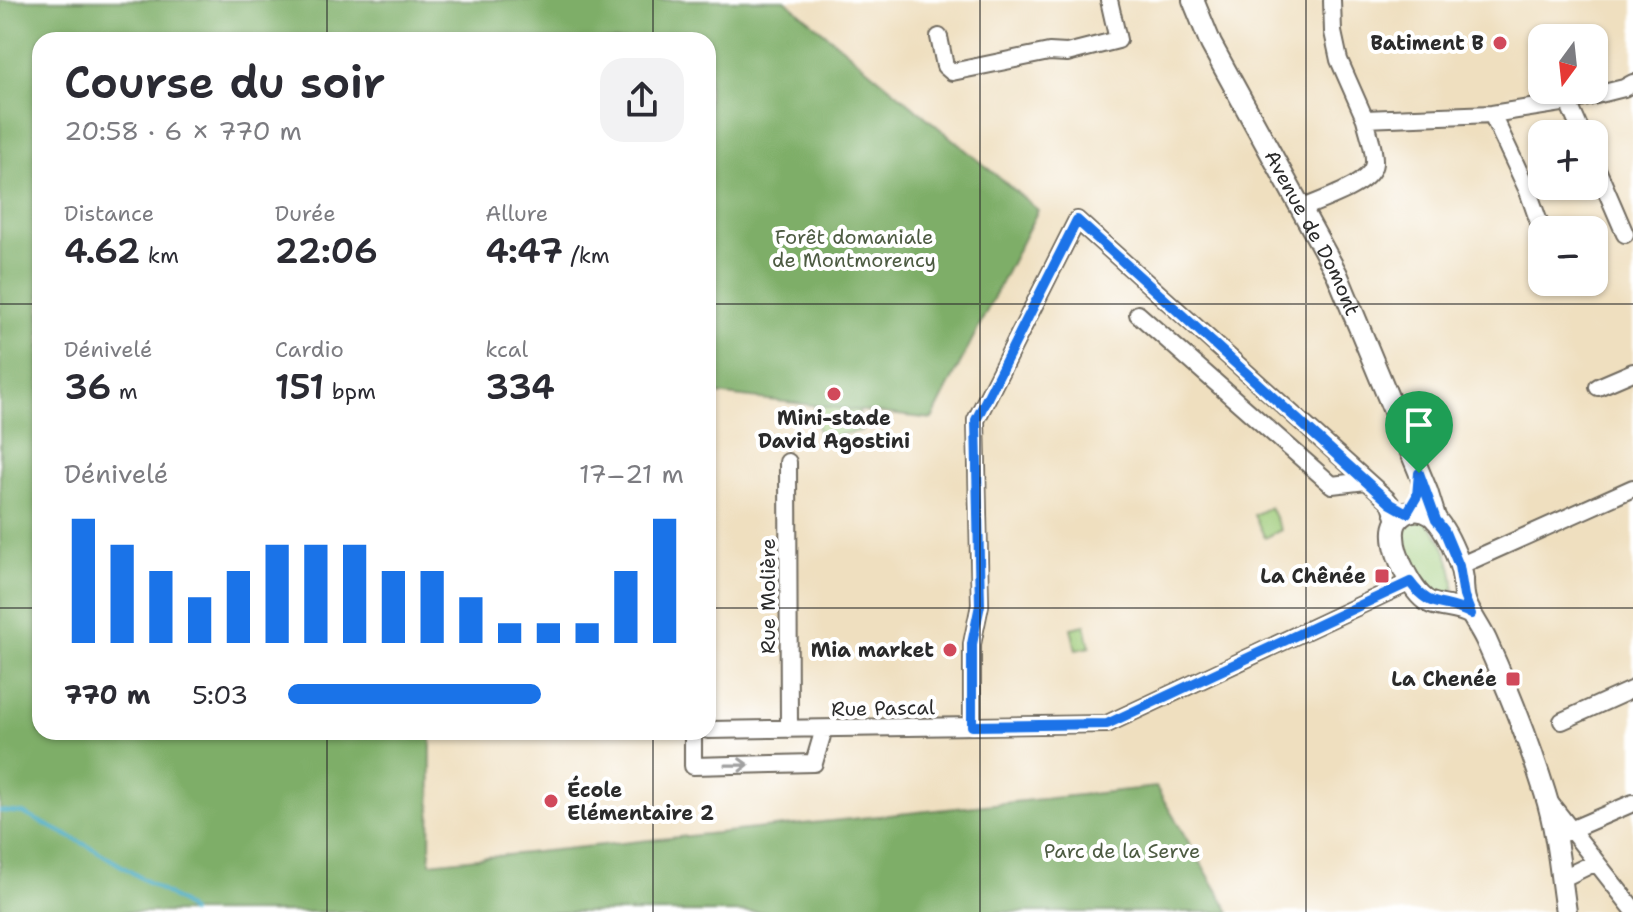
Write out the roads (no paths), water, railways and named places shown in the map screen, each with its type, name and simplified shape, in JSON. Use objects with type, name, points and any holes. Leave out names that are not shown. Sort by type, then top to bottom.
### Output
[{"type":"main road","name":"Avenue de Domont","points":[[1193,0],[1211,44],[1354,309],[1436,520],[1444,530],[1471,614],[1487,642],[1547,799],[1568,835]]},
{"type":"main road","points":[[1419,473],[1417,496],[1401,512],[1395,545],[1410,582],[1424,599],[1471,614]]},
{"type":"main road","points":[[1401,512],[1424,512],[1436,520]]},
{"type":"main road","points":[[1445,604],[1457,598],[1460,576]]},
{"type":"main road","points":[[1566,912],[1561,879],[1568,835]]},
{"type":"street","points":[[939,37],[945,66],[952,72],[1049,52],[1067,53],[1118,40],[1109,0]]},
{"type":"street","points":[[1301,209],[1359,183],[1371,173],[1374,157],[1365,119],[1336,51],[1332,0]]},
{"type":"street","points":[[1608,92],[1633,83]]},
{"type":"street","points":[[1365,119],[1492,114],[1555,104]]},
{"type":"street","points":[[1492,114],[1537,216]]},
{"type":"street","points":[[1608,195],[1625,234]]},
{"type":"street","points":[[972,726],[972,644],[980,605],[976,420],[1077,220],[1401,512]]},
{"type":"street","points":[[1138,314],[1332,485],[1366,481]]},
{"type":"street","points":[[1598,387],[1633,372]]},
{"type":"street","name":"Rue Molière","points":[[788,462],[789,729]]},
{"type":"street","points":[[1460,576],[1633,488]]},
{"type":"street","name":"Rue Pascal","points":[[716,730],[1107,724],[1410,582]]},
{"type":"street","points":[[1562,721],[1633,689]]},
{"type":"street","points":[[693,740],[693,766],[814,763],[824,729]]},
{"type":"street","points":[[1633,803],[1568,835],[1596,862],[1633,909]]},
{"type":"street","points":[[1561,879],[1596,862]]},
{"type":"waterway","points":[[0,811],[23,813],[94,849],[191,912]]},
{"type":"place","name":"Batiment B","points":[[1500,43]]},
{"type":"place","name":"Mini-stade David Agostini","points":[[834,394]]},
{"type":"place","name":"La Chênée","points":[[1382,576]]},
{"type":"place","name":"Mia market","points":[[950,650]]},
{"type":"place","name":"La Chenée","points":[[1513,679]]},
{"type":"place","name":"École Elémentaire 2","points":[[551,801]]},
{"type":"park label","name":"Forêt domaniale de Montmorency","points":[[854,248]]},
{"type":"park label","name":"Parc de la Serve","points":[[1122,851]]}]
